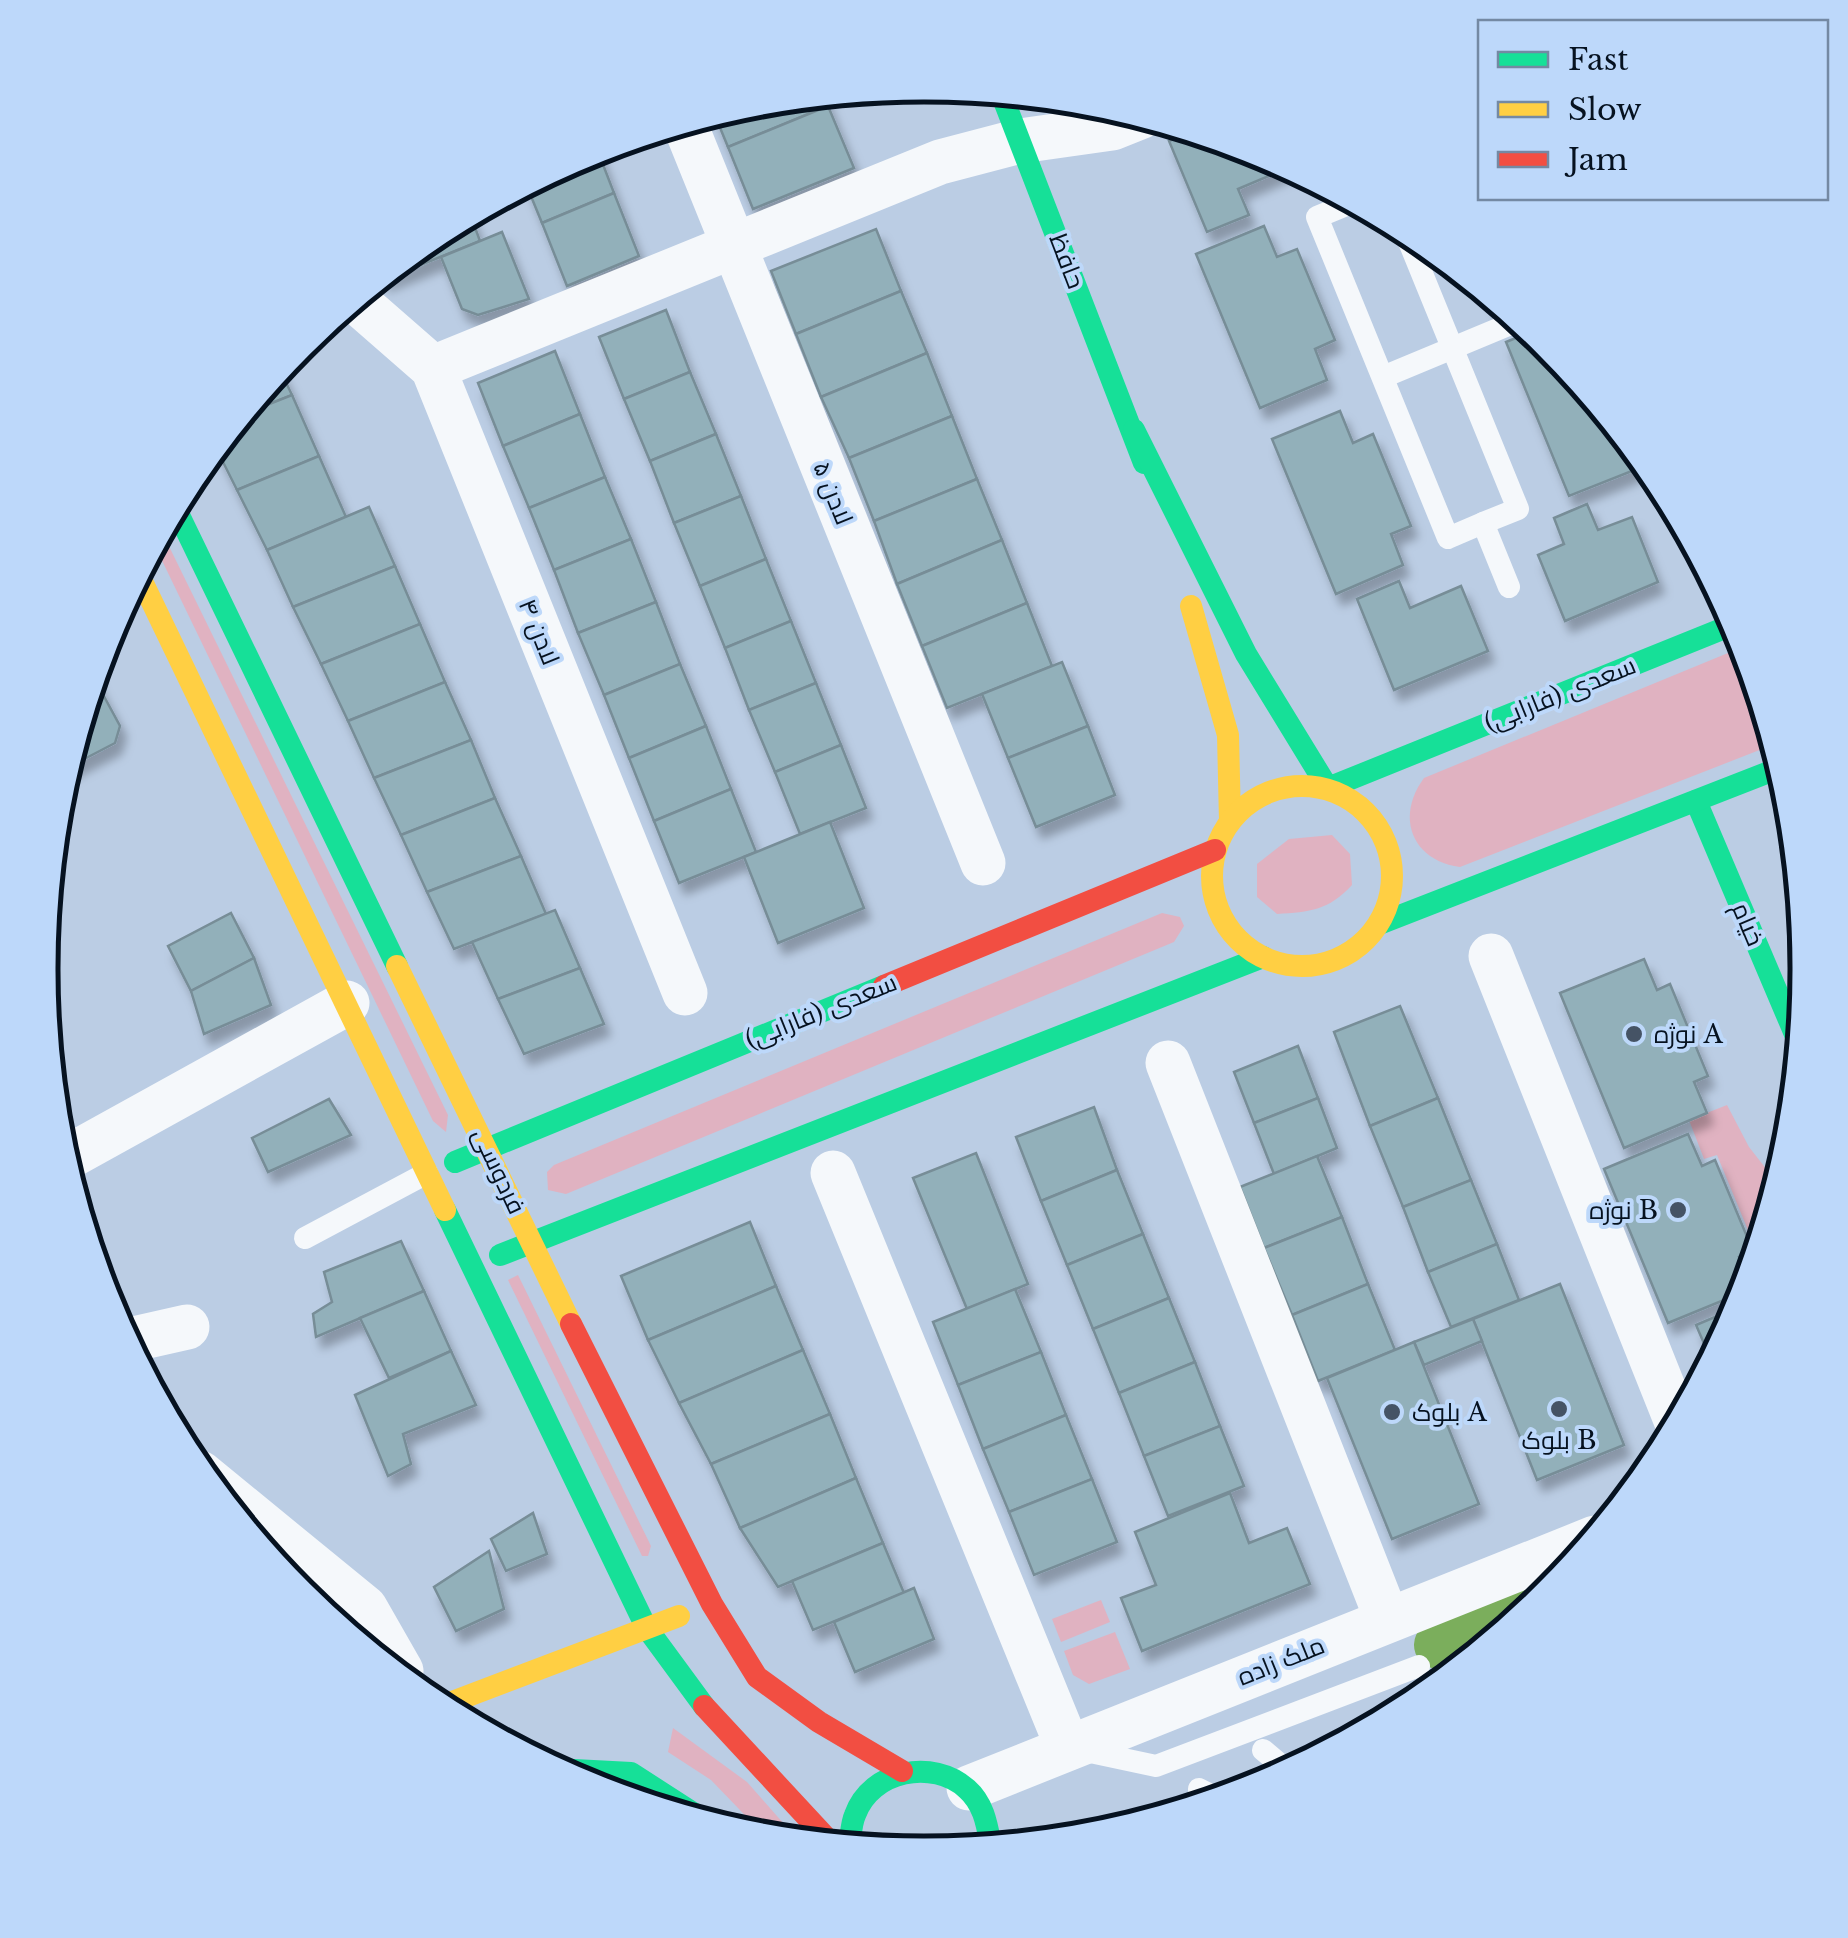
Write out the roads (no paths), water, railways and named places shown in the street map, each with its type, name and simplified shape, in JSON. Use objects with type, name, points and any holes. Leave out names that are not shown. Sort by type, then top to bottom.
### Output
[{"type":"street","name":"حافظ","points":[[1006,107],[1134,430]]},
{"type":"street","points":[[433,368],[940,162],[1020,141],[1119,125]]},
{"type":"street","name":"لادن ۵","points":[[689,135],[982,863]]},
{"type":"street","name":"لادن ۴","points":[[365,308],[433,368],[685,994]]},
{"type":"street","points":[[1134,430],[1246,654],[1328,788]]},
{"type":"street","points":[[1134,430],[1218,689],[1231,763],[1230,821]]},
{"type":"street","name":"فردوسی","points":[[183,522],[712,1604],[757,1677],[819,1722],[902,1772]]},
{"type":"street","points":[[146,589],[347,1003],[469,1267],[646,1627],[704,1706],[818,1829]]},
{"type":"street","name":"سعدی (فارابی)","points":[[1328,788],[1721,629]]},
{"type":"street","points":[[1379,924],[1393,878],[1391,855],[1368,813],[1350,798],[1328,788],[1302,784],[1278,788],[1255,798],[1230,821],[1216,850],[1213,892],[1220,912],[1231,931],[1263,958],[1306,966],[1328,963],[1348,954],[1379,924],[1768,773]]},
{"type":"street","name":"خیام","points":[[1696,801],[1789,1020]]},
{"type":"street","name":"سعدی (فارابی)","points":[[427,1173],[1216,850]]},
{"type":"street","points":[[1491,956],[1671,1407]]},
{"type":"street","points":[[469,1267],[1263,958]]},
{"type":"street","points":[[77,1152],[347,1003]]},
{"type":"street","points":[[1168,1063],[1387,1619]]},
{"type":"street","points":[[833,1173],[1068,1748]]},
{"type":"street","points":[[140,1338],[186,1328]]},
{"type":"street","points":[[257,1520],[365,1608],[389,1649]]},
{"type":"street","name":"ملک زاده","points":[[969,1788],[1567,1549]]},
{"type":"street","points":[[459,1699],[712,1604]]},
{"type":"street","points":[[850,1832],[852,1818],[863,1797],[880,1781],[902,1772],[925,1770],[948,1775],[969,1788],[983,1807],[988,1833]]},
{"type":"street","points":[[597,1772],[630,1774],[665,1796]]},
{"type":"lane","points":[[1337,208],[1317,218],[1448,538],[1518,509],[1415,256]]},
{"type":"lane","points":[[1383,377],[1504,326]]},
{"type":"lane","points":[[1484,523],[1510,587]]},
{"type":"lane","points":[[305,1238],[427,1173]]},
{"type":"lane","points":[[1068,1748],[1156,1766],[1419,1666]]},
{"type":"lane","points":[[1263,1750],[1275,1761]]},
{"type":"waterway","points":[[1438,1645],[1487,1626]]},
{"type":"place","name":"نوژه A","points":[[1634,1034]]},
{"type":"place","name":"نوژه B","points":[[1678,1210]]},
{"type":"place","name":"بلوک B","points":[[1559,1409]]},
{"type":"place","name":"بلوک A","points":[[1392,1412]]}]
